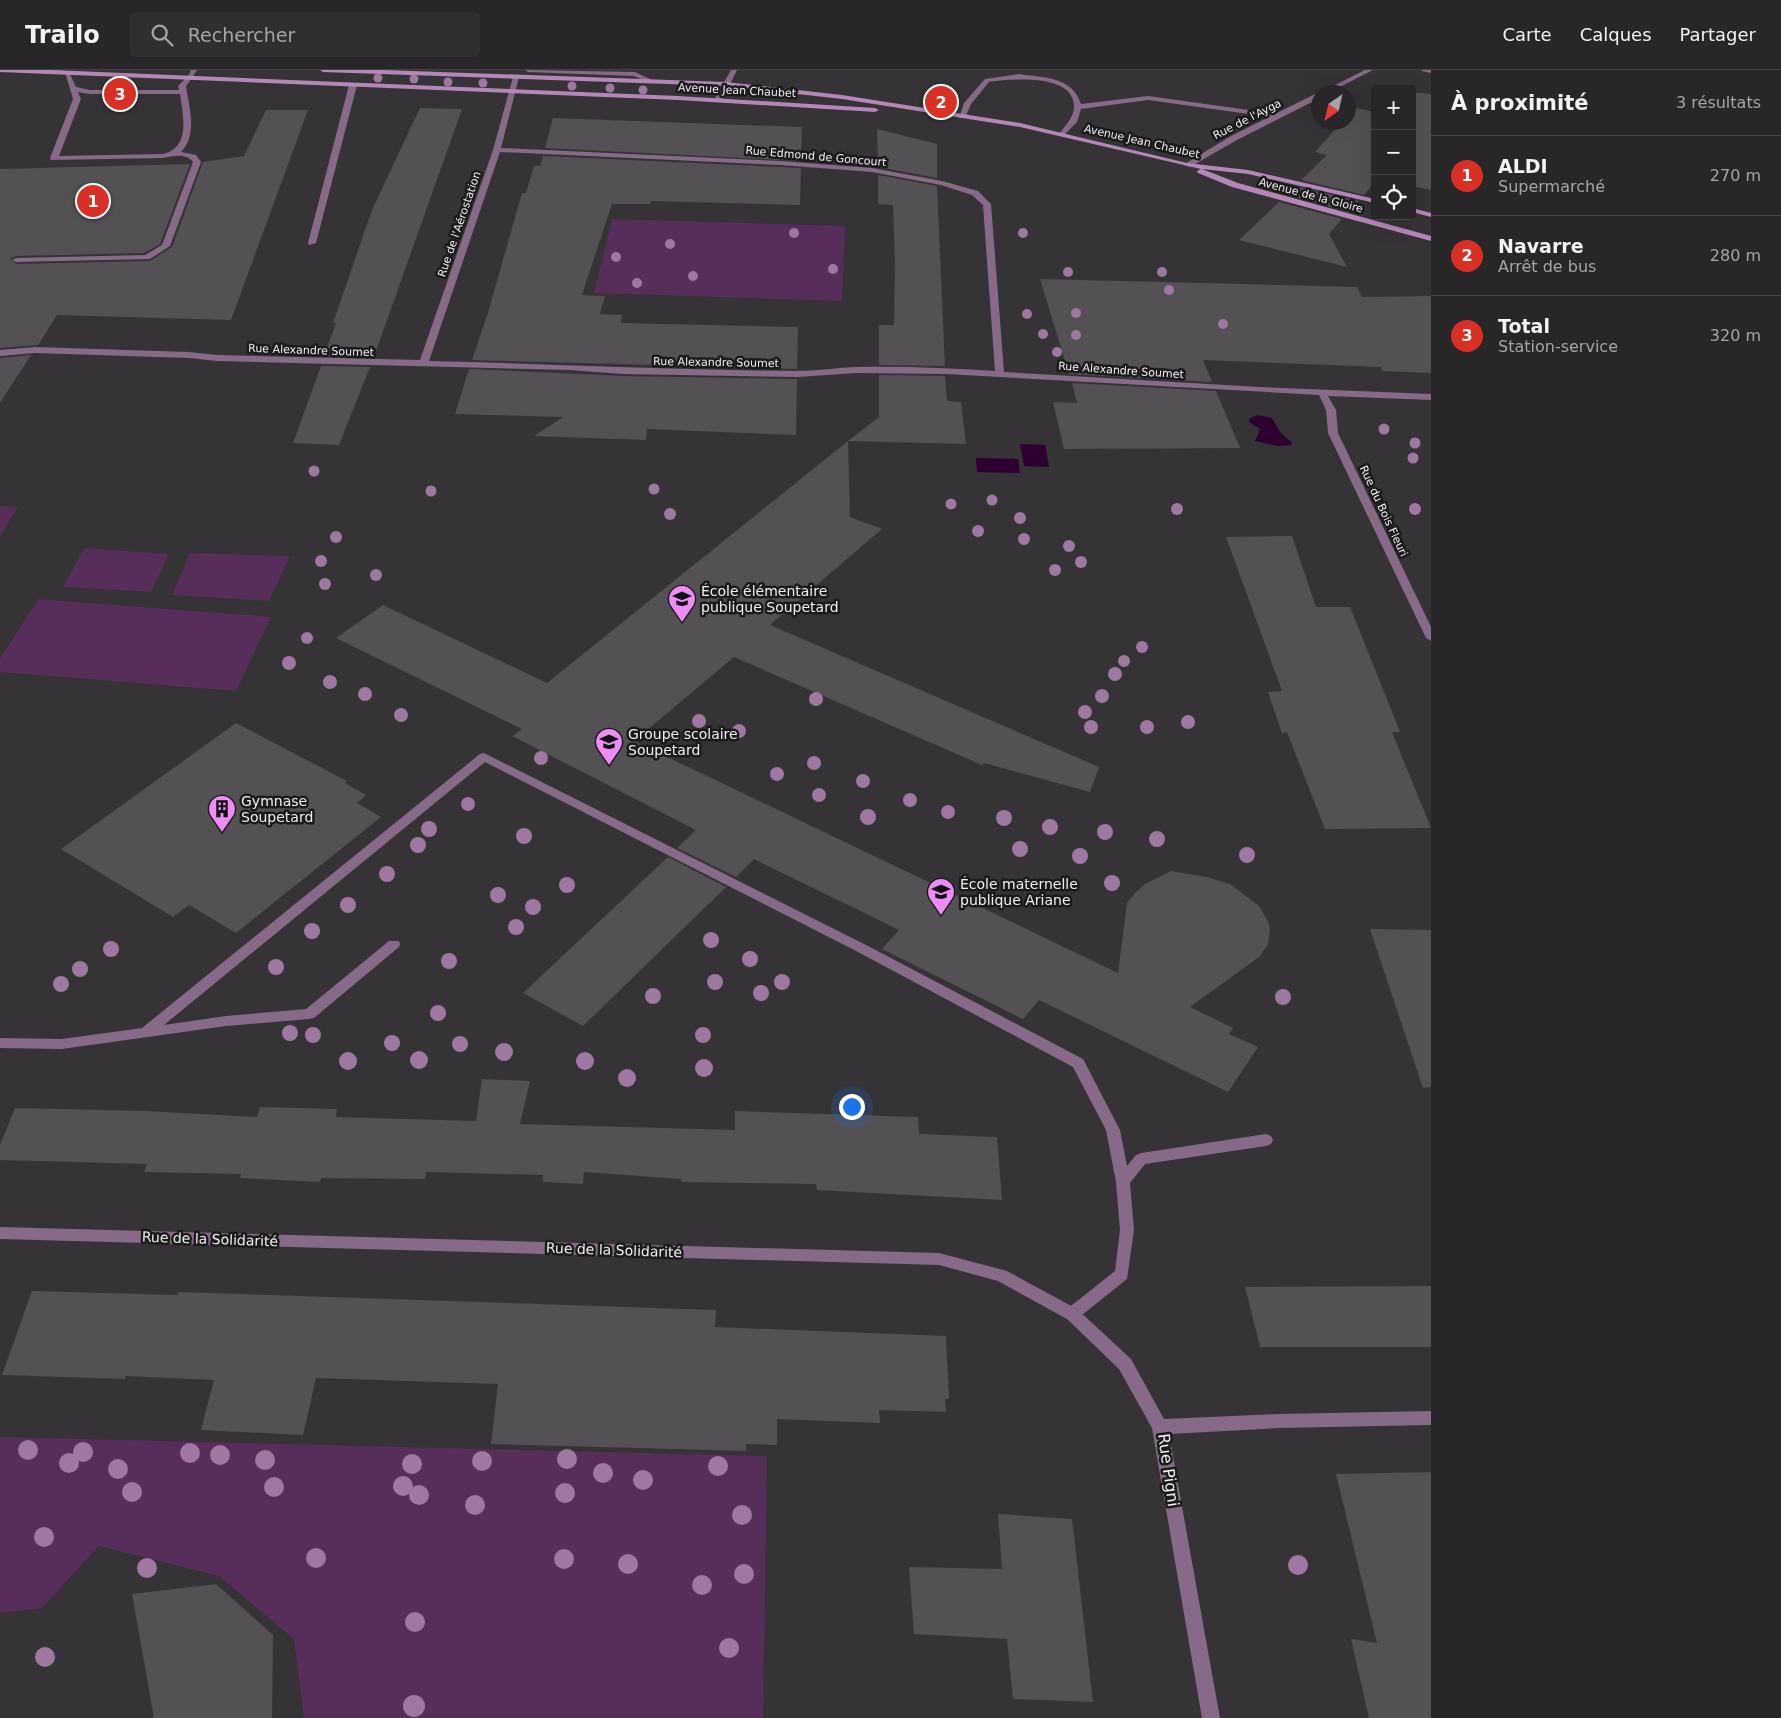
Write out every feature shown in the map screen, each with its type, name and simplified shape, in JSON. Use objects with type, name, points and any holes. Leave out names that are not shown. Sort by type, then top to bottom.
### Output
[{"type":"main road","name":"Avenue Jean Chaubet","points":[[0,70],[718,100],[962,116]]},
{"type":"main road","name":"Avenue Jean Chaubet","points":[[323,70],[726,84],[814,94],[962,116],[1063,134],[1188,165],[1248,172],[1371,200]]},
{"type":"main road","name":"Avenue de la Gloire","points":[[1188,165],[1235,185],[1431,239]]},
{"type":"main road","points":[[1416,211],[1431,215]]},
{"type":"street","points":[[176,153],[182,147],[188,123],[182,86],[190,78],[194,70]]},
{"type":"street","name":"Avenue Jean Chaubet","points":[[528,70],[635,74],[650,81]]},
{"type":"street","points":[[718,100],[734,70]]},
{"type":"street","points":[[1339,85],[1370,70]]},
{"type":"street","points":[[1424,70],[1431,72]]},
{"type":"street","points":[[16,260],[147,257],[166,246],[198,162],[193,157],[176,153],[163,156],[54,158],[77,99],[67,73]]},
{"type":"street","points":[[962,116],[968,103],[987,80],[1019,76],[1061,83],[1074,94],[1078,107],[1073,122],[1063,134]]},
{"type":"street","points":[[511,91],[516,77]]},
{"type":"street","points":[[312,243],[353,85]]},
{"type":"street","points":[[74,89],[90,92],[170,94],[182,92]]},
{"type":"street","name":"Rue de l'Aérostation","points":[[422,364],[497,150],[511,91]]},
{"type":"street","points":[[1078,107],[1148,98],[1278,116]]},
{"type":"street","name":"Rue de l'Ayga","points":[[1188,165],[1221,144],[1311,100]]},
{"type":"street","name":"Rue Edmond de Goncourt","points":[[497,150],[780,163],[872,170],[942,183],[975,193],[987,204],[1000,374]]},
{"type":"street","name":"Rue Alexandre Soumet","points":[[0,353],[35,350],[422,364],[570,367],[623,372],[798,374],[856,370],[946,371],[1429,398]]},
{"type":"street","name":"Rue du Bois Fleuri","points":[[1322,392],[1331,410],[1333,433],[1431,638]]},
{"type":"street","points":[[146,1032],[484,757],[864,949],[1078,1062],[1113,1130],[1123,1182],[1127,1230],[1122,1274],[1072,1314]]},
{"type":"street","points":[[0,1043],[62,1044],[146,1032],[308,1014],[394,944]]},
{"type":"street","points":[[1123,1182],[1140,1159],[1266,1140]]},
{"type":"street","name":"Rue de la Solidarité","points":[[0,1233],[939,1259],[1002,1276],[1072,1314],[1125,1364],[1160,1427]]},
{"type":"street","name":"Rue Pigni","points":[[1211,1718],[1160,1427],[1280,1421],[1431,1418]]},
{"type":"shaded area","points":[[612,219],[845,226],[842,301],[594,293]]},
{"type":"shaded area","points":[[1257,415],[1272,418],[1280,432],[1292,443],[1291,445],[1278,446],[1255,441],[1260,429],[1249,422],[1249,419]]},
{"type":"shaded area","points":[[1020,444],[1045,445],[1049,467],[1024,466]]},
{"type":"shaded area","points":[[976,458],[1018,459],[1020,473],[977,472]]},
{"type":"shaded area","points":[[0,506],[18,507],[0,536]]},
{"type":"shaded area","points":[[84,548],[169,554],[151,592],[63,587]]},
{"type":"shaded area","points":[[190,553],[290,556],[269,601],[172,595]]},
{"type":"shaded area","points":[[38,599],[271,617],[236,691],[0,672],[0,659]]},
{"type":"shaded area","points":[[0,1437],[767,1456],[763,1718],[304,1718],[294,1639],[219,1576],[99,1546],[42,1608],[0,1613]]},
{"type":"building","points":[[1416,92],[1431,94],[1431,190],[1416,187]]},
{"type":"building","points":[[420,108],[462,109],[374,357],[324,356],[336,323],[333,323],[372,210]]},
{"type":"building","points":[[1356,108],[1371,111],[1371,187],[1364,195],[1301,180],[1327,155],[1315,152],[1335,130],[1356,130]]},
{"type":"building","points":[[266,110],[308,110],[231,320],[57,315],[38,345],[0,348],[0,169],[190,164],[160,244],[144,253],[16,256],[10,259],[16,264],[150,261],[172,247],[203,162],[244,156]]},
{"type":"building","points":[[553,118],[802,127],[801,161],[545,148]]},
{"type":"building","points":[[877,129],[937,144],[937,178],[878,167]]},
{"type":"building","points":[[543,156],[801,168],[800,205],[651,201],[650,204],[612,204],[582,295],[605,296],[600,314],[622,315],[621,323],[798,327],[797,369],[472,360],[487,316],[522,193],[526,193],[534,166],[540,166]]},
{"type":"building","points":[[878,175],[937,186],[945,366],[879,365],[879,325],[894,325],[895,265],[893,205],[878,204]]},
{"type":"building","points":[[1294,186],[1358,201],[1349,212],[1286,194]]},
{"type":"building","points":[[1279,202],[1342,219],[1329,234],[1347,267],[1239,240]]},
{"type":"building","points":[[1040,279],[1357,287],[1362,297],[1431,296],[1431,373],[1382,371],[1381,367],[1203,360],[1212,382],[1069,374]]},
{"type":"building","points":[[31,355],[0,403],[0,358]]},
{"type":"building","points":[[321,366],[370,367],[339,445],[293,443]]},
{"type":"building","points":[[469,369],[623,376],[797,379],[796,435],[647,429],[646,440],[534,436],[563,417],[455,414]]},
{"type":"building","points":[[879,375],[945,376],[947,401],[961,402],[966,444],[848,441],[879,417]]},
{"type":"building","points":[[1072,383],[1216,391],[1240,448],[1064,449],[1053,402],[1077,403]]},
{"type":"building","points":[[848,441],[850,517],[882,529],[770,625],[1099,767],[1090,792],[984,763],[982,765],[734,657],[634,741],[1118,973],[1127,903],[1145,884],[1171,871],[1206,877],[1230,884],[1259,906],[1268,921],[1270,929],[1268,945],[1259,957],[1190,1007],[1233,1028],[1229,1034],[1258,1047],[1228,1092],[1039,1000],[1023,1019],[882,949],[899,930],[754,859],[736,877],[677,848],[696,830],[512,736],[522,729],[336,638],[383,605],[547,683]]},
{"type":"building","points":[[1292,536],[1316,607],[1350,607],[1400,732],[1392,732],[1431,828],[1325,829],[1287,732],[1282,733],[1268,692],[1282,691],[1226,537]]},
{"type":"building","name":"Gymnase Soupetard","points":[[236,723],[347,781],[345,783],[366,795],[357,803],[381,817],[236,933],[189,905],[173,917],[61,849]]},
{"type":"building","points":[[668,857],[726,887],[583,1026],[523,993]]},
{"type":"building","points":[[1370,929],[1431,930],[1431,1087],[1423,1088]]},
{"type":"building","points":[[482,1079],[530,1081],[520,1124],[735,1130],[735,1111],[918,1117],[919,1134],[997,1137],[1002,1200],[817,1190],[816,1184],[681,1182],[681,1179],[584,1172],[583,1184],[543,1182],[543,1175],[426,1172],[425,1179],[321,1178],[320,1182],[240,1178],[241,1174],[144,1172],[147,1164],[0,1160],[0,1145],[15,1108],[146,1111],[257,1117],[260,1107],[337,1109],[336,1117],[476,1121]]},
{"type":"building","points":[[1431,1286],[1431,1347],[1260,1347],[1245,1287]]},
{"type":"building","points":[[32,1291],[177,1295],[178,1292],[716,1310],[715,1327],[946,1336],[949,1399],[945,1399],[946,1412],[879,1410],[880,1423],[777,1419],[777,1445],[746,1444],[746,1451],[491,1444],[498,1384],[316,1378],[303,1435],[201,1430],[214,1380],[126,1376],[125,1379],[2,1375]]},
{"type":"building","points":[[1431,1472],[1431,1718],[1369,1718],[1351,1639],[1377,1643],[1336,1474]]},
{"type":"building","points":[[998,1514],[1072,1519],[1093,1702],[1013,1699],[1007,1639],[914,1634],[909,1567],[1002,1569]]},
{"type":"building","points":[[216,1584],[273,1635],[272,1718],[154,1718],[132,1594]]},
{"type":"place","name":"Total","points":[[120,94]]},
{"type":"place","name":"Navarre","points":[[941,102]]},
{"type":"place","name":"ALDI","points":[[93,201]]},
{"type":"place","name":"École élémentaire publique Soupetard","points":[[682,623]]},
{"type":"place","name":"Groupe scolaire Soupetard","points":[[609,766]]},
{"type":"place","name":"Gymnase Soupetard","points":[[222,833]]},
{"type":"place","name":"École maternelle publique Ariane","points":[[941,916]]}]
